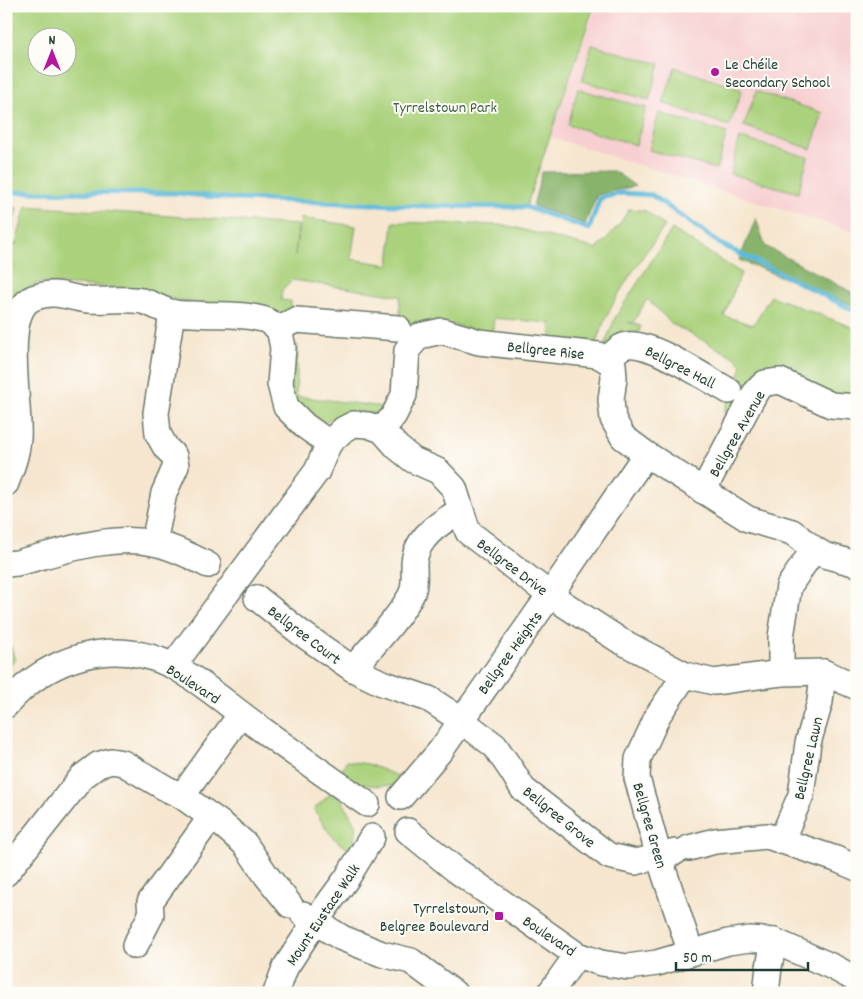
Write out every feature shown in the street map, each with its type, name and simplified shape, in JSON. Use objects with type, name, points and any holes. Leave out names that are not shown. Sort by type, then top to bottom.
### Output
[{"type":"street","points":[[6,483],[14,463],[18,438],[17,409],[12,376],[14,326],[20,310],[31,298],[50,293],[88,300],[120,299],[144,301],[172,313],[264,319],[279,328],[283,348],[280,384],[286,407],[305,426],[329,443]]},
{"type":"street","points":[[154,543],[164,493],[176,466],[174,456],[166,448],[158,434],[156,413],[172,313]]},
{"type":"street","points":[[279,328],[296,320],[398,328]]},
{"type":"street","name":"Bellgree Rise","points":[[382,430],[394,414],[404,395],[407,350],[419,336],[442,330],[479,342],[598,355],[613,364],[612,419],[623,437],[646,454],[748,519],[792,532],[814,550],[824,555],[857,564]]},
{"type":"street","name":"Bellgree Hall","points":[[607,360],[619,348],[628,345],[645,347],[729,391]]},
{"type":"street","name":"Bellgree Avenue","points":[[703,490],[756,391],[766,383],[780,381],[831,404],[857,407]]},
{"type":"street","points":[[173,666],[233,582],[317,471],[329,443],[344,429],[354,424],[368,425],[382,430]]},
{"type":"street","name":"Bellgree Drive","points":[[382,430],[397,447],[413,460],[438,471],[454,488],[460,512],[468,532],[550,595],[619,640],[685,675],[714,682],[782,673],[823,672],[857,687]]},
{"type":"street","name":"Bellgree Heights","points":[[401,797],[441,750],[646,454]]},
{"type":"street","name":"Bellgree Court","points":[[353,669],[398,615],[411,596],[414,584],[416,552],[425,536],[447,518],[460,512]]},
{"type":"street","name":"Bellgree Court","points":[[6,564],[97,544],[127,540],[154,543],[184,552],[233,582],[353,669],[382,683],[428,699],[461,720]]},
{"type":"street","points":[[782,673],[782,637],[789,586],[814,550]]},
{"type":"street","name":"Boulevard","points":[[6,706],[18,692],[43,673],[63,662],[80,656],[106,652],[135,654],[173,666],[368,804]]},
{"type":"street","name":"Bellgree Lawn","points":[[782,841],[801,795],[808,743],[820,702],[823,672]]},
{"type":"street","name":"Bellgree Green","points":[[685,675],[658,715],[638,759],[637,778],[669,854],[691,953]]},
{"type":"street","points":[[182,796],[241,714]]},
{"type":"street","name":"Bellgree Grove","points":[[461,720],[495,746],[523,789],[609,856],[636,862],[669,854]]},
{"type":"street","points":[[6,873],[82,777],[98,766],[111,761],[123,763],[182,796],[245,844],[266,875],[302,914],[350,941],[382,954],[411,962],[454,993]]},
{"type":"street","points":[[389,793],[401,797],[408,804],[412,813],[412,822],[408,831],[400,839],[390,842],[380,841],[372,836],[367,831],[364,822],[364,812],[368,804],[375,796],[382,794],[389,793]]},
{"type":"street","points":[[135,946],[151,915],[150,902],[211,817]]},
{"type":"street","name":"Boulevard","points":[[408,831],[456,870],[577,955],[601,963],[628,967],[657,963],[728,942],[750,939],[774,941],[833,967],[857,980]]},
{"type":"street","name":"Mount Eustace Walk","points":[[276,993],[302,914],[347,878],[372,836]]},
{"type":"street","points":[[669,854],[716,841],[767,836],[857,868]]},
{"type":"street","points":[[766,993],[774,941]]},
{"type":"street","points":[[550,993],[577,955]]},
{"type":"shaded area","name":"Le Chéile Secondary School","points":[[596,6],[857,6],[857,233],[550,137]]},
{"type":"green space","name":"Tyrrelstown Park","points":[[6,6],[594,6],[526,207],[424,206],[237,199],[175,193],[6,192]]},
{"type":"green space","points":[[592,45],[660,64],[649,100],[582,81]]},
{"type":"green space","points":[[675,67],[742,90],[729,126],[663,103]]},
{"type":"green space","points":[[578,89],[646,108],[636,145],[568,125]]},
{"type":"green space","points":[[756,91],[823,113],[811,149],[744,126]]},
{"type":"green space","points":[[659,113],[727,133],[716,169],[649,150]]},
{"type":"green space","points":[[740,138],[808,157],[798,193],[730,174]]},
{"type":"green space","points":[[614,171],[635,186],[597,195],[585,224],[533,206],[542,172]]},
{"type":"green space","points":[[26,206],[298,225],[295,255],[301,218],[356,226],[351,259],[389,265],[393,222],[505,225],[597,249],[619,225],[629,209],[646,211],[665,226],[617,296],[596,343],[551,340],[550,323],[494,318],[492,334],[436,321],[412,325],[400,341],[400,296],[292,280],[282,290],[281,300],[291,301],[291,310],[278,316],[173,299],[142,289],[40,283],[25,290],[16,299],[6,327],[6,207],[17,208],[9,245],[16,244]]},
{"type":"green space","points":[[756,218],[765,246],[857,295],[857,307],[739,260]]},
{"type":"green space","points":[[672,229],[741,273],[724,316],[753,325],[771,296],[857,329],[857,393],[851,396],[839,397],[762,372],[753,377],[733,414],[724,411],[737,382],[742,365],[734,357],[672,324],[647,299],[633,323],[628,322],[641,326],[639,332],[630,333],[604,346],[615,318]]},
{"type":"green space","points":[[292,345],[298,345],[296,396],[384,407],[380,413],[345,413],[325,422],[298,408],[290,396]]},
{"type":"green space","points":[[6,646],[7,648],[11,647],[15,660],[6,667]]},
{"type":"green space","points":[[346,761],[368,764],[400,777],[397,785],[368,785],[348,778],[340,774]]},
{"type":"green space","points":[[331,793],[341,798],[356,826],[353,850],[335,839],[314,809]]},
{"type":"waterway","points":[[6,192],[175,193],[237,199],[424,206],[526,207],[589,229],[600,198],[622,193],[652,195],[722,245],[857,312]]},
{"type":"place","name":"Le Chéile Secondary School","points":[[715,72]]},
{"type":"place","name":"Tyrrelstown, Belgree Boulevard","points":[[499,916]]}]
